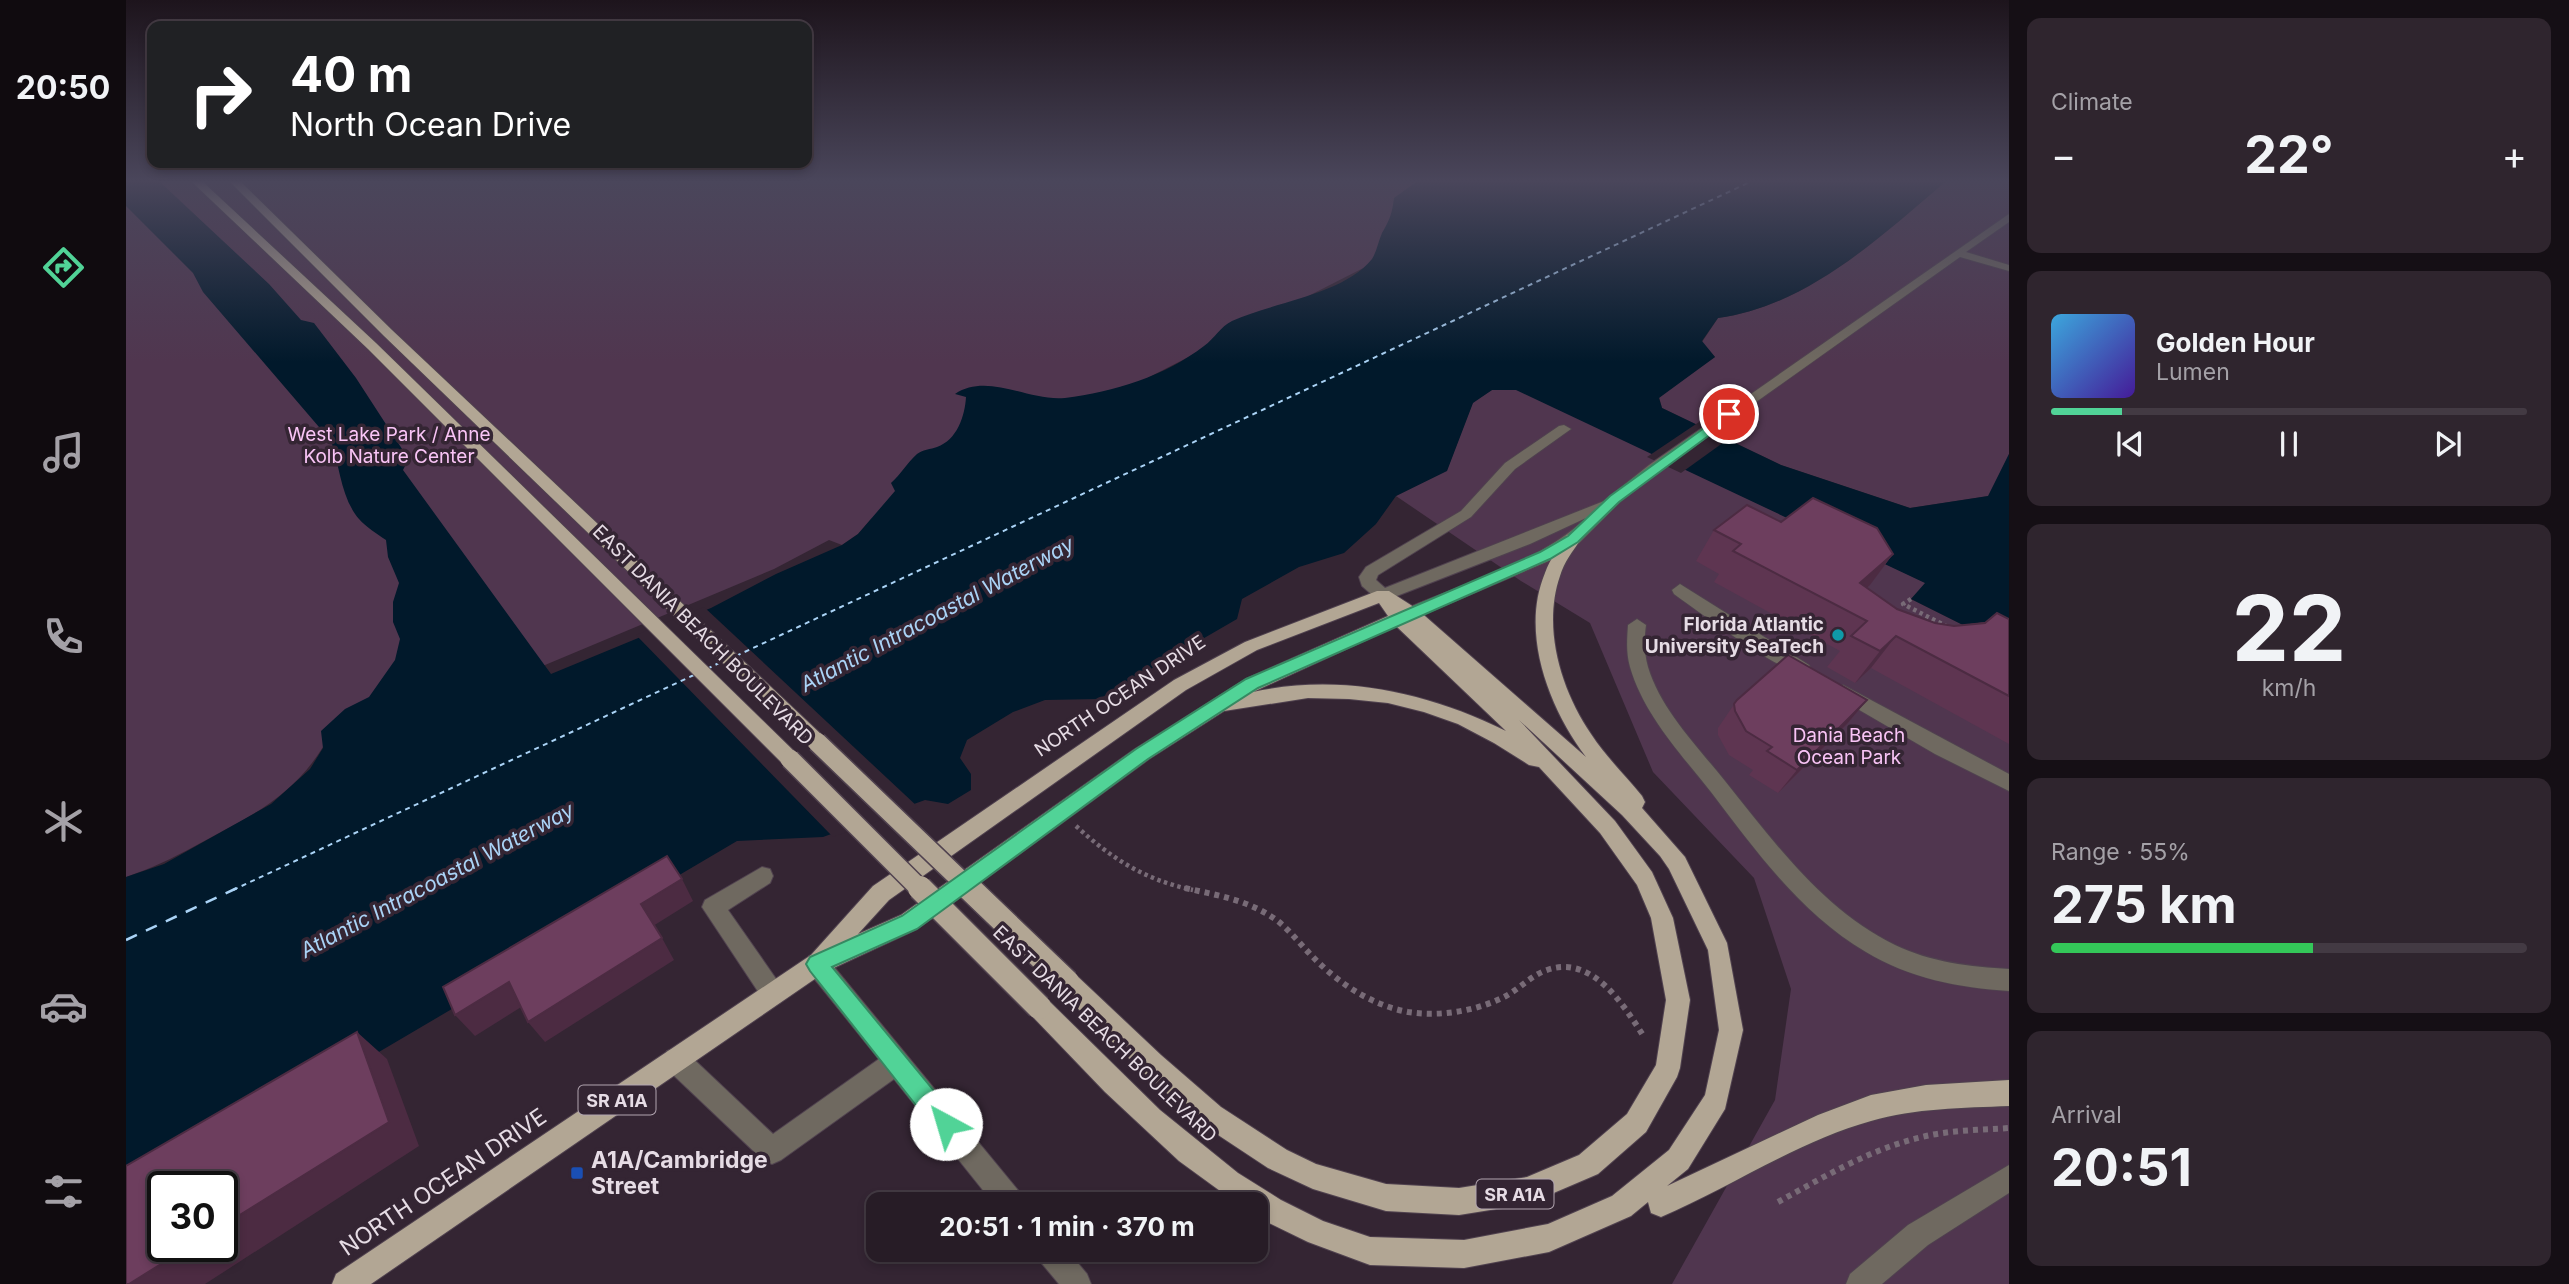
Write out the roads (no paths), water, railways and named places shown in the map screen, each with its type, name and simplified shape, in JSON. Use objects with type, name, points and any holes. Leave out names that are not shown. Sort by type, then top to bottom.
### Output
[{"type":"main road","name":"EAST DANIA BEACH BOULEVARD","points":[[262,242],[631,600],[1194,1158],[1264,1208],[1335,1240],[1410,1261],[1451,1267],[1490,1267],[1562,1252],[1616,1228],[1642,1212],[1669,1190],[1699,1149],[1719,1102],[1731,1046],[1731,1017],[1722,961],[1704,911],[1675,860],[1610,792],[1404,616]]},
{"type":"main road","name":"EAST DANIA BEACH BOULEVARD","points":[[296,242],[1067,982],[1201,1107],[1242,1139],[1278,1160],[1350,1189],[1391,1197],[1429,1201],[1465,1200],[1534,1190],[1591,1165],[1615,1148],[1650,1105],[1662,1082],[1671,1057],[1678,1000],[1675,972],[1662,918],[1650,888],[1615,834],[1503,715],[1383,595]]},
{"type":"main road","points":[[1573,539],[1556,566],[1547,594],[1544,626],[1551,663],[1569,712],[1585,742],[1632,798],[1675,860]]},
{"type":"main road","name":"NORTH OCEAN DRIVE","points":[[817,964],[881,893],[1180,685],[1251,646],[1383,595]]},
{"type":"main road","name":"NORTH OCEAN DRIVE","points":[[346,1284],[817,964],[909,922],[1142,754],[1199,718],[1263,678],[1404,616]]},
{"type":"main road","name":"SR A1A","points":[[1199,718],[1227,705],[1296,691],[1336,690],[1376,694],[1419,704],[1478,726],[1531,757],[1571,787]]},
{"type":"main road","points":[[1642,1212],[1827,1124],[1861,1112],[1926,1098],[2009,1093]]},
{"type":"street","name":"NORTH OCEAN DRIVE","points":[[1404,616],[1530,563],[1573,539],[1615,499],[1654,468],[1974,242]]},
{"type":"street","points":[[1958,253],[2006,268]]},
{"type":"street","points":[[1383,595],[1368,582],[1367,578],[1372,571],[1466,514],[1479,502],[1493,481],[1511,465],[1564,429]]},
{"type":"street","name":"NORTH OCEAN DRIVE","points":[[1383,595],[1512,544],[1615,499]]},
{"type":"street","points":[[1680,590],[1748,637],[1942,749],[2009,783]]},
{"type":"street","points":[[1637,625],[1634,639],[1639,664],[1650,694],[1667,723],[1772,856],[1820,905],[1854,933],[1894,956],[1975,978],[2009,980]]},
{"type":"street","points":[[762,876],[713,907],[773,993]]},
{"type":"street","points":[[817,964],[1002,1192]]},
{"type":"street","points":[[676,1060],[772,1151],[896,1062]]},
{"type":"street","points":[[1860,1284],[1918,1235],[2009,1178]]},
{"type":"street","points":[[1059,1262],[1077,1284]]},
{"type":"water","name":"Atlantic Intracoastal Waterway","points":[[162,242],[224,242],[269,284],[301,320],[314,323],[356,378],[404,452],[407,462],[403,470],[551,674],[711,608],[776,574],[842,545],[858,534],[895,491],[891,483],[913,457],[944,444],[955,433],[962,419],[966,397],[955,394],[981,386],[1065,398],[1102,392],[1138,381],[1189,357],[1232,321],[1344,281],[1372,259],[1379,242],[1873,242],[1812,284],[1782,300],[1751,311],[1718,318],[1702,341],[1715,357],[1659,398],[1662,408],[1781,465],[1910,508],[1988,496],[2009,454],[2009,648],[1911,599],[1925,583],[1516,390],[1492,390],[1473,403],[1447,471],[1396,496],[1376,524],[1344,553],[1299,567],[1242,599],[1237,619],[1099,699],[1045,700],[1013,712],[967,740],[960,758],[971,774],[971,790],[948,804],[925,800],[823,837],[737,841],[177,1171],[147,1171],[147,1189],[126,1201],[126,877],[164,864],[271,804],[310,769],[323,748],[321,731],[345,709],[369,697],[395,660],[400,639],[393,622],[393,602],[399,583],[388,557],[386,540],[359,519],[348,502],[331,441],[203,292],[193,273]]},
{"type":"place","name":"Florida Atlantic University SeaTech","points":[[1838,635]]},
{"type":"place","name":"A1A/Cambridge Street","points":[[577,1173]]},
{"type":"park label","name":"West Lake Park / Anne Kolb Nature Center","points":[[389,445]]},
{"type":"park label","name":"Dania Beach Ocean Park","points":[[1849,746]]}]
